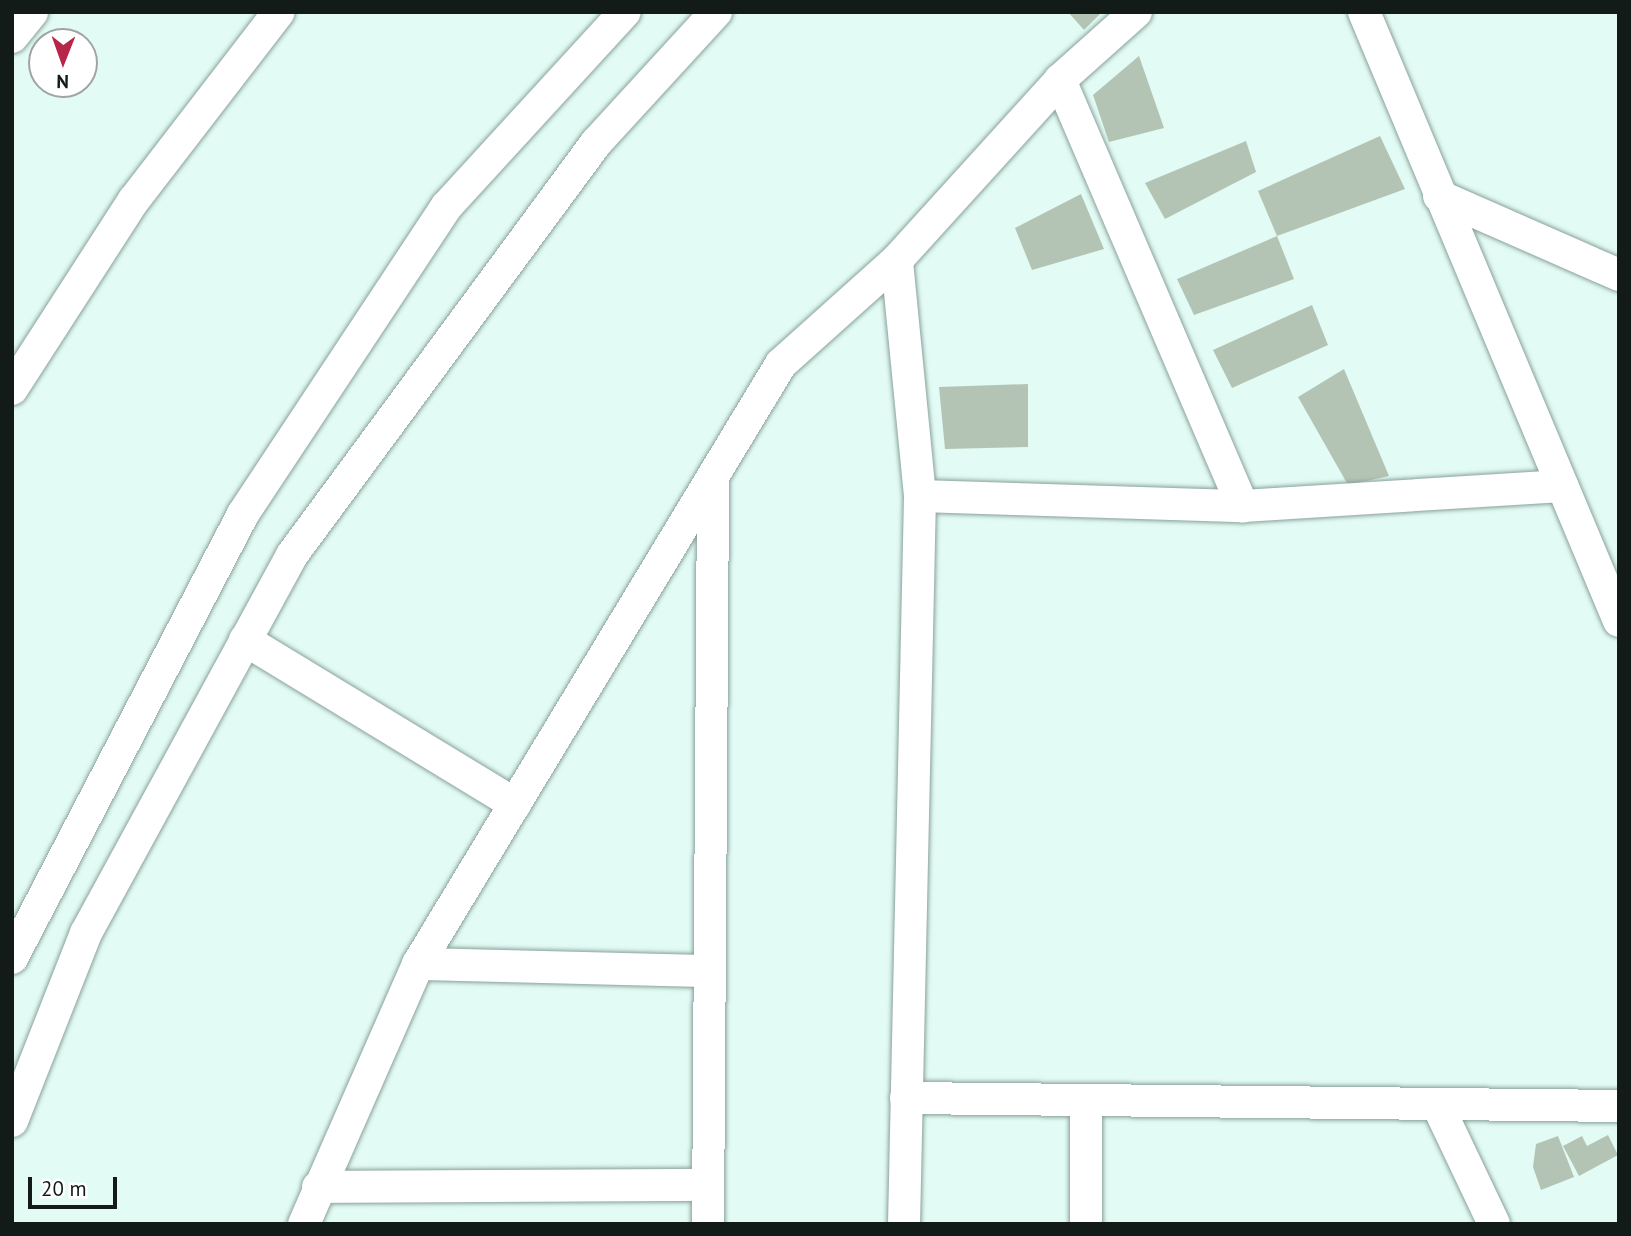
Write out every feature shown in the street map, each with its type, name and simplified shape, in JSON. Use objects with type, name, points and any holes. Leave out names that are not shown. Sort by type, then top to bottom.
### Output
[{"type":"street","points":[[12,37],[32,12]]},
{"type":"street","points":[[12,389],[134,200],[279,12]]},
{"type":"street","points":[[12,958],[243,514],[447,206],[625,12]]},
{"type":"street","points":[[12,1121],[86,933],[292,555],[596,143],[716,12]]},
{"type":"street","points":[[304,1224],[418,964],[781,365],[897,260],[1060,80],[1136,12]]},
{"type":"street","points":[[1364,12],[1619,621]]},
{"type":"street","points":[[1060,80],[1243,506]]},
{"type":"street","points":[[1439,196],[1619,275]]},
{"type":"street","points":[[897,260],[920,496],[904,1224]]},
{"type":"street","points":[[708,1224],[713,477]]},
{"type":"street","points":[[920,496],[1243,506],[1562,486]]},
{"type":"street","points":[[245,640],[515,804]]},
{"type":"street","points":[[418,964],[708,971]]},
{"type":"street","points":[[906,1098],[1439,1108],[1619,1106]]},
{"type":"street","points":[[1086,1103],[1086,1224]]},
{"type":"street","points":[[1439,1108],[1494,1224]]},
{"type":"street","points":[[318,1187],[708,1185]]},
{"type":"building","points":[[1068,12],[1102,12],[1084,30]]},
{"type":"building","points":[[1139,56],[1164,128],[1109,142],[1093,95]]},
{"type":"building","points":[[1380,136],[1405,189],[1277,236],[1258,191]]},
{"type":"building","points":[[1246,141],[1256,172],[1165,219],[1145,183]]},
{"type":"building","points":[[1081,194],[1104,249],[1032,270],[1015,228]]},
{"type":"building","points":[[1277,236],[1294,279],[1194,315],[1177,279]]},
{"type":"building","points":[[1312,305],[1328,345],[1232,388],[1213,350]]},
{"type":"building","points":[[1344,369],[1389,476],[1348,485],[1298,397]]},
{"type":"building","points":[[1028,384],[1028,447],[945,449],[939,387]]},
{"type":"building","points":[[1608,1135],[1618,1155],[1579,1176],[1563,1146],[1582,1136],[1587,1146]]},
{"type":"building","points":[[1558,1136],[1574,1177],[1541,1190],[1533,1167],[1536,1144]]}]
